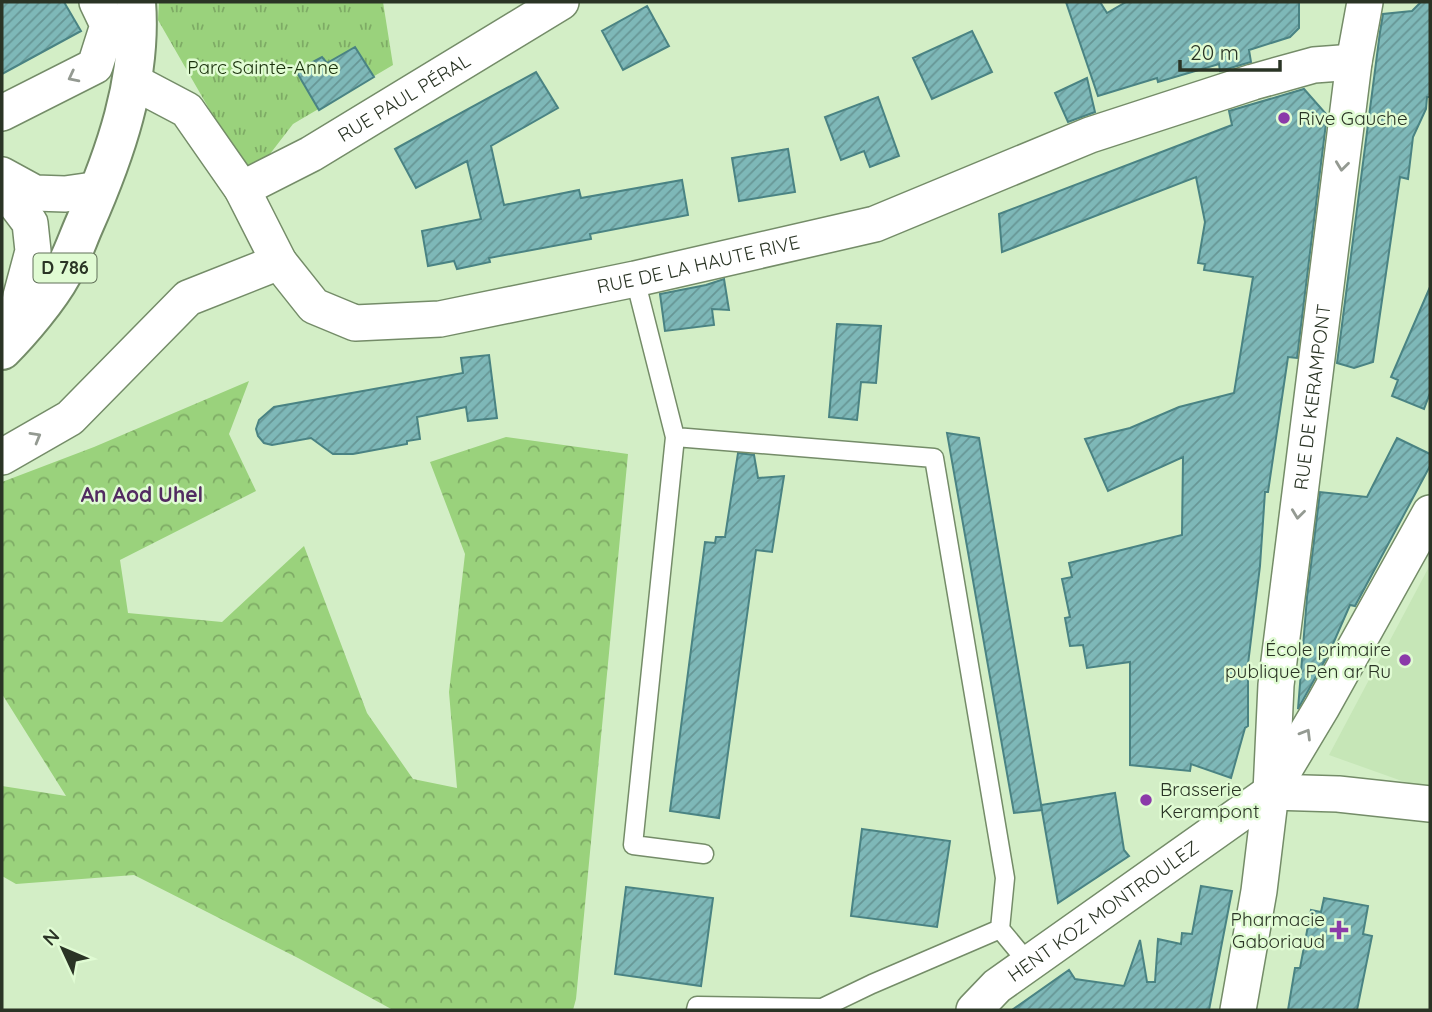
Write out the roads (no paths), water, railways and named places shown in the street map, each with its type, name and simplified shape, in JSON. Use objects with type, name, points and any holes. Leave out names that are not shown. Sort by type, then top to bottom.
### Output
[{"type":"main road","name":"D 786","points":[[8,344],[62,274],[100,189],[123,119],[132,80],[136,2]]},
{"type":"street","points":[[2,113],[95,66],[108,24],[97,2]]},
{"type":"street","name":"RUE PAUL PÉRAL","points":[[242,189],[311,155],[561,2]]},
{"type":"street","name":"RUE DE KERAMPONT","points":[[1238,1010],[1259,891],[1271,792],[1276,685],[1354,62],[1371,3]]},
{"type":"street","name":"RUE DE LA HAUTE RIVE","points":[[132,80],[187,110],[242,189],[279,262],[314,306],[355,323],[440,319],[635,279],[875,224],[1090,135],[1314,65],[1354,62]]},
{"type":"street","points":[[2,175],[35,193],[65,194],[100,189]]},
{"type":"street","points":[[2,186],[30,223],[33,251],[8,344]]},
{"type":"street","points":[[2,457],[70,418],[188,298],[279,262]]},
{"type":"street","points":[[1430,513],[1322,707],[1271,792],[1338,794],[1430,804]]},
{"type":"street","name":"HENT KOZ MONTROULEZ","points":[[974,1010],[997,986],[1271,792]]},
{"type":"lane","points":[[635,279],[675,437],[633,845],[704,854]]},
{"type":"lane","points":[[675,437],[934,458],[1005,878],[1000,929],[1029,964]]},
{"type":"lane","points":[[696,1010],[697,1006],[822,1009],[848,1002],[1000,929]]},
{"type":"place","name":"Rive Gauche","points":[[1284,118]]},
{"type":"place","name":"École primaire publique Pen ar Ru","points":[[1405,660]]},
{"type":"place","name":"Brasserie Kerampont","points":[[1146,800]]},
{"type":"place","name":"Pharmacie Gaboriaud","points":[[1339,930]]},
{"type":"district","name":"An Aod Uhel","points":[[142,495]]},
{"type":"park label","name":"Parc Sainte-Anne","points":[[263,67]]}]
